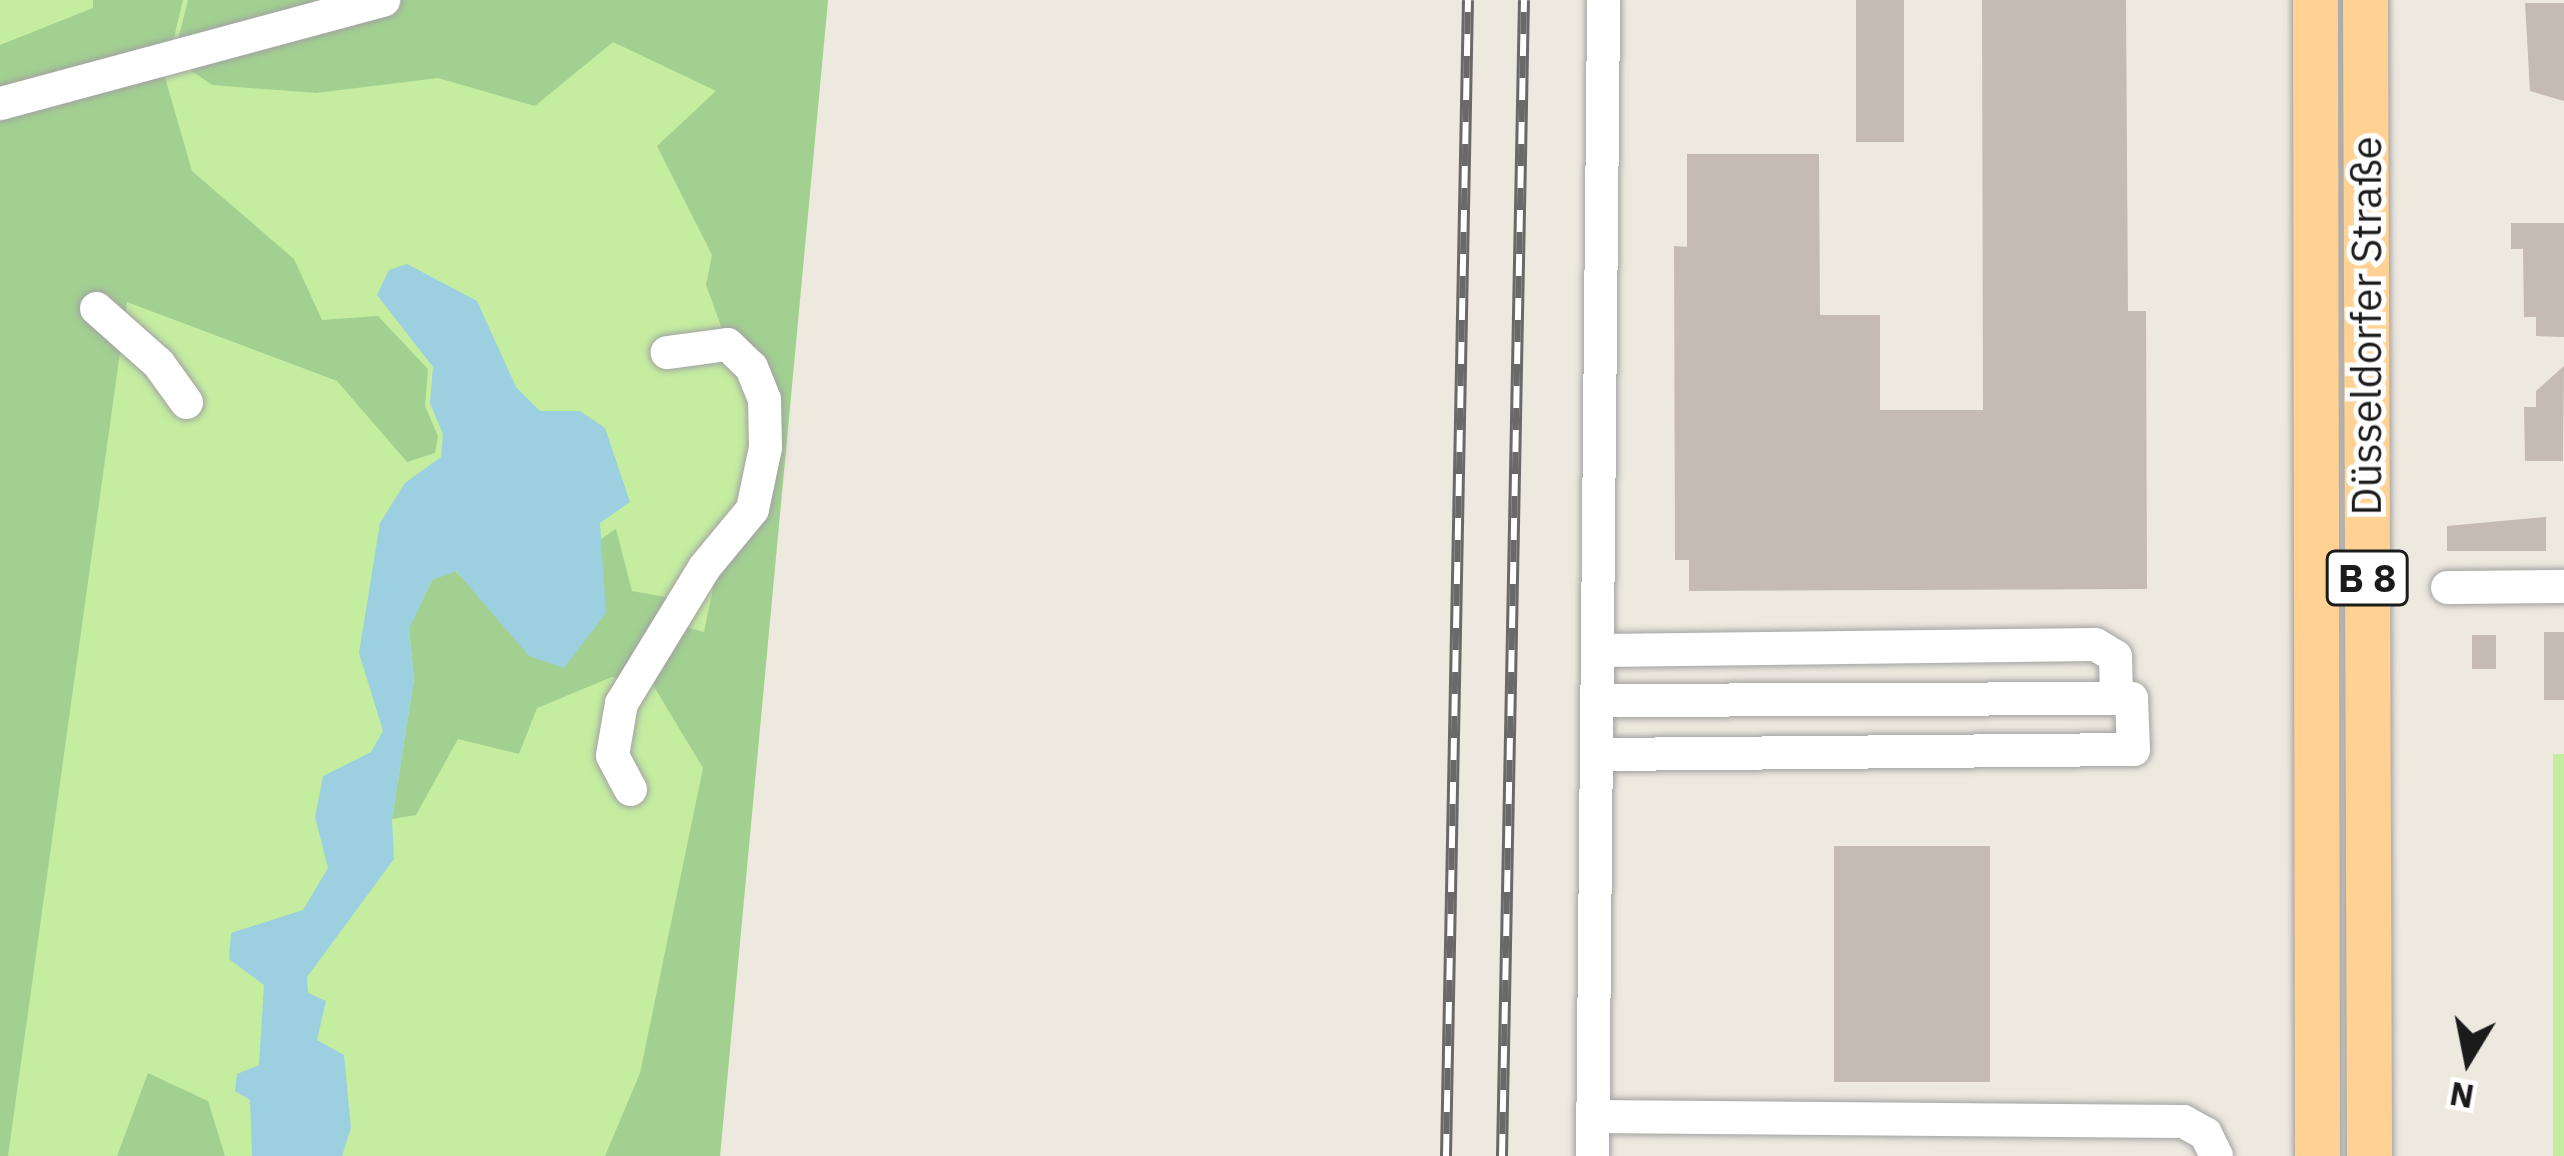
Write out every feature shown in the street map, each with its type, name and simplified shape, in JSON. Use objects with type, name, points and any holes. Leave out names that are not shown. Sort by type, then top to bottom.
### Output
[{"type":"main road","name":"Düsseldorfer Straße","points":[[2314,0],[2317,1156]]},
{"type":"main road","name":"Düsseldorfer Straße","points":[[2365,0],[2369,1156]]},
{"type":"street","points":[[0,103],[383,0]]},
{"type":"street","points":[[1592,1156],[1600,754],[1603,0]]},
{"type":"street","points":[[96,308],[158,363],[186,402]]},
{"type":"street","points":[[630,789],[612,755],[620,703],[704,567],[752,509],[765,447],[764,399],[751,367],[727,344],[667,352]]},
{"type":"street","points":[[2447,587],[2564,586]]},
{"type":"street","points":[[1600,650],[2095,644],[2115,656],[2116,698]]},
{"type":"street","points":[[1600,700],[2132,698],[2133,749],[1600,754]]},
{"type":"street","points":[[1593,1116],[2183,1121],[2205,1133],[2216,1156]]},
{"type":"green space","points":[[0,0],[188,0],[173,57],[828,0],[720,1156],[0,1156]]},
{"type":"green space","points":[[93,0],[183,0],[172,46],[0,95],[0,45],[93,8]]},
{"type":"green space","points":[[188,0],[828,0],[720,1156],[605,1156],[640,1073],[703,768],[653,685],[612,677],[537,708],[519,754],[458,739],[416,815],[392,819],[414,679],[409,628],[432,580],[455,571],[494,610],[616,529],[632,591],[682,600],[682,626],[704,632],[727,521],[766,475],[772,401],[725,337],[706,285],[712,255],[657,146],[716,91],[613,42],[535,106],[438,78],[316,93],[212,85],[173,58]]},
{"type":"green space","points":[[160,60],[192,171],[294,259],[322,320],[378,316],[428,369],[425,406],[438,436],[435,453],[407,462],[337,381],[127,302],[8,1156],[0,1156],[0,108]]},
{"type":"green space","points":[[2553,754],[2564,754],[2564,1156],[2553,1156]]},
{"type":"green space","points":[[148,1073],[208,1101],[225,1156],[117,1156]]},
{"type":"water","points":[[407,264],[477,301],[516,387],[540,411],[580,411],[605,428],[630,502],[600,523],[606,613],[564,668],[529,656],[456,571],[432,580],[409,629],[414,679],[392,819],[394,859],[307,977],[308,993],[326,1001],[317,1040],[344,1055],[351,1128],[342,1156],[252,1156],[250,1100],[235,1091],[237,1074],[259,1065],[264,985],[229,959],[231,933],[303,910],[328,868],[315,817],[323,776],[371,752],[383,731],[359,653],[380,523],[405,483],[441,457],[443,434],[430,403],[433,367],[377,295],[389,270]]},
{"type":"building","points":[[1856,0],[1904,0],[1904,142],[1856,142]]},
{"type":"building","points":[[1982,0],[2126,0],[2128,311],[2146,311],[2147,589],[1689,591],[1689,560],[1675,560],[1674,246],[1687,247],[1687,154],[1819,154],[1820,315],[1880,315],[1880,410],[1983,410]]},
{"type":"building","points":[[2525,3],[2564,3],[2564,101],[2530,91]]},
{"type":"building","points":[[2511,223],[2564,223],[2564,337],[2536,336],[2536,317],[2524,317],[2523,249],[2511,249]]},
{"type":"building","points":[[2564,366],[2563,461],[2525,461],[2524,407],[2536,407],[2536,391]]},
{"type":"building","points":[[2546,517],[2546,551],[2447,551],[2447,526]]},
{"type":"building","points":[[2544,632],[2564,632],[2564,700],[2544,700]]},
{"type":"building","points":[[2472,635],[2496,635],[2496,669],[2472,669]]},
{"type":"building","points":[[1834,846],[1990,846],[1990,1082],[1834,1082]]},
{"type":"railway","points":[[1446,1156],[1468,0]]},
{"type":"railway","points":[[1502,1156],[1524,0]]}]
